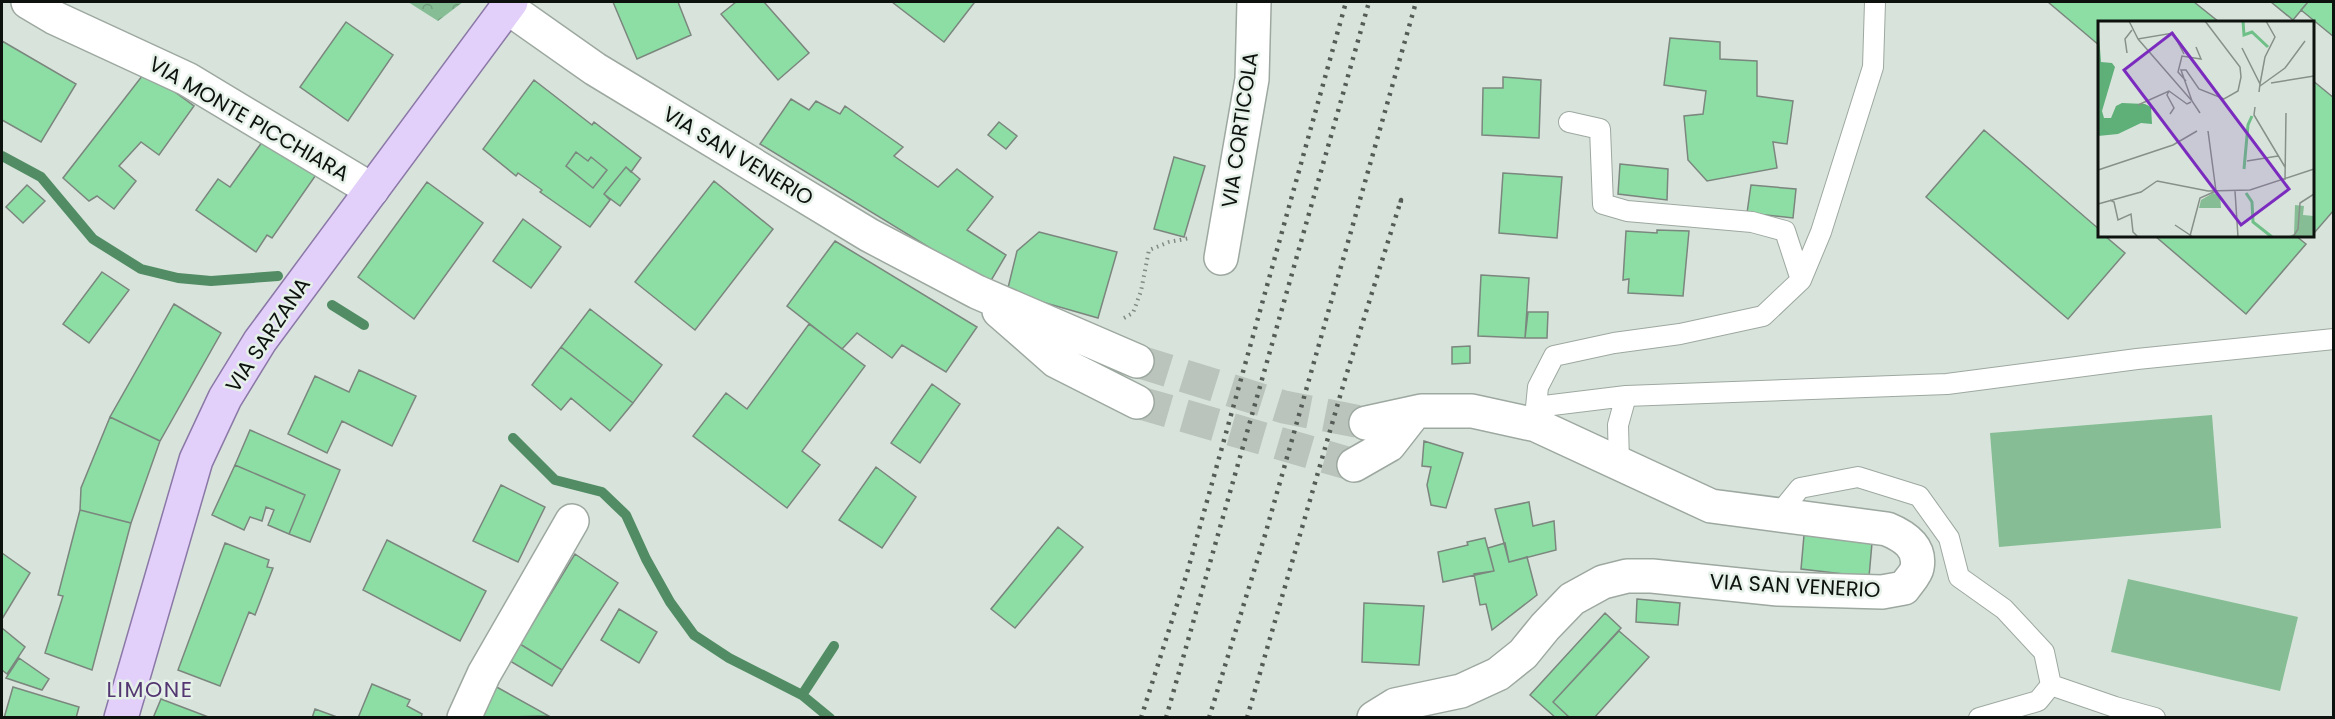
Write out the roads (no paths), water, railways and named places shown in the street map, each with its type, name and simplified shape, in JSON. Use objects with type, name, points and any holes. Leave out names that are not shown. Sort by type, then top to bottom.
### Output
[{"type":"main road","name":"VIA SARZANA","points":[[121,717],[196,460],[225,398],[260,341],[509,3]]},
{"type":"street","name":"VIA MONTE PICCHIARA","points":[[28,2],[55,18],[187,79],[372,190]]},
{"type":"street","name":"VIA CORTICOLA","points":[[1222,248],[1252,79],[1254,2]]},
{"type":"street","name":"VIA SAN VENERIO","points":[[509,3],[595,69],[859,229],[977,292],[1137,360]]},
{"type":"street","name":"VIA SAN VENERIO","points":[[977,292],[1056,361],[1137,402]]},
{"type":"street","name":"VIA SAN VENERIO","points":[[1366,423],[1414,413],[1472,411],[1536,416],[1619,463],[1711,506],[1887,529],[1904,536],[1916,550],[1917,568],[1904,588],[1882,592],[1778,589],[1652,576],[1627,576],[1603,582],[1572,599],[1523,654],[1498,674],[1461,691],[1395,705],[1374,717]]},
{"type":"street","points":[[1354,465],[1389,445],[1414,413]]},
{"type":"street","points":[[464,717],[484,674],[573,521]]},
{"type":"lane","points":[[1875,2],[1873,67],[1821,232],[1802,280],[1763,316],[1680,334],[1614,343],[1554,356],[1538,387],[1536,416],[1626,396],[1947,384],[2137,359],[2334,339]]},
{"type":"lane","points":[[1569,122],[1600,129],[1603,204],[1627,211],[1752,222],[1785,231],[1802,280]]},
{"type":"lane","points":[[1619,463],[1618,425],[1626,396]]},
{"type":"lane","points":[[1778,515],[1800,488],[1858,477],[1919,496],[1949,538],[1959,577],[2004,609],[2044,652],[2051,684],[2038,701],[1979,717]]},
{"type":"lane","points":[[2051,684],[2115,707],[2155,717]]},
{"type":"waterway","points":[[2,156],[41,177],[93,239],[141,269],[178,278],[211,281],[278,276]]},
{"type":"waterway","points":[[332,305],[364,325]]},
{"type":"waterway","points":[[513,438],[555,480],[602,492],[626,515],[646,559],[670,602],[694,635],[729,658],[802,695],[830,718]]},
{"type":"waterway","points":[[802,695],[834,646]]},
{"type":"tunnel","points":[[1137,361],[1284,407],[1366,423]]},
{"type":"tunnel","points":[[1137,402],[1354,465]]},
{"type":"railway","points":[[1141,718],[1187,573],[1346,2]]},
{"type":"railway","points":[[1166,718],[1369,2]]},
{"type":"railway","points":[[1209,718],[1265,535],[1416,2]]},
{"type":"railway","points":[[1247,718],[1345,379],[1401,200],[1400,206]]},
{"type":"district","name":"LIMONE","points":[[150,689]]}]
